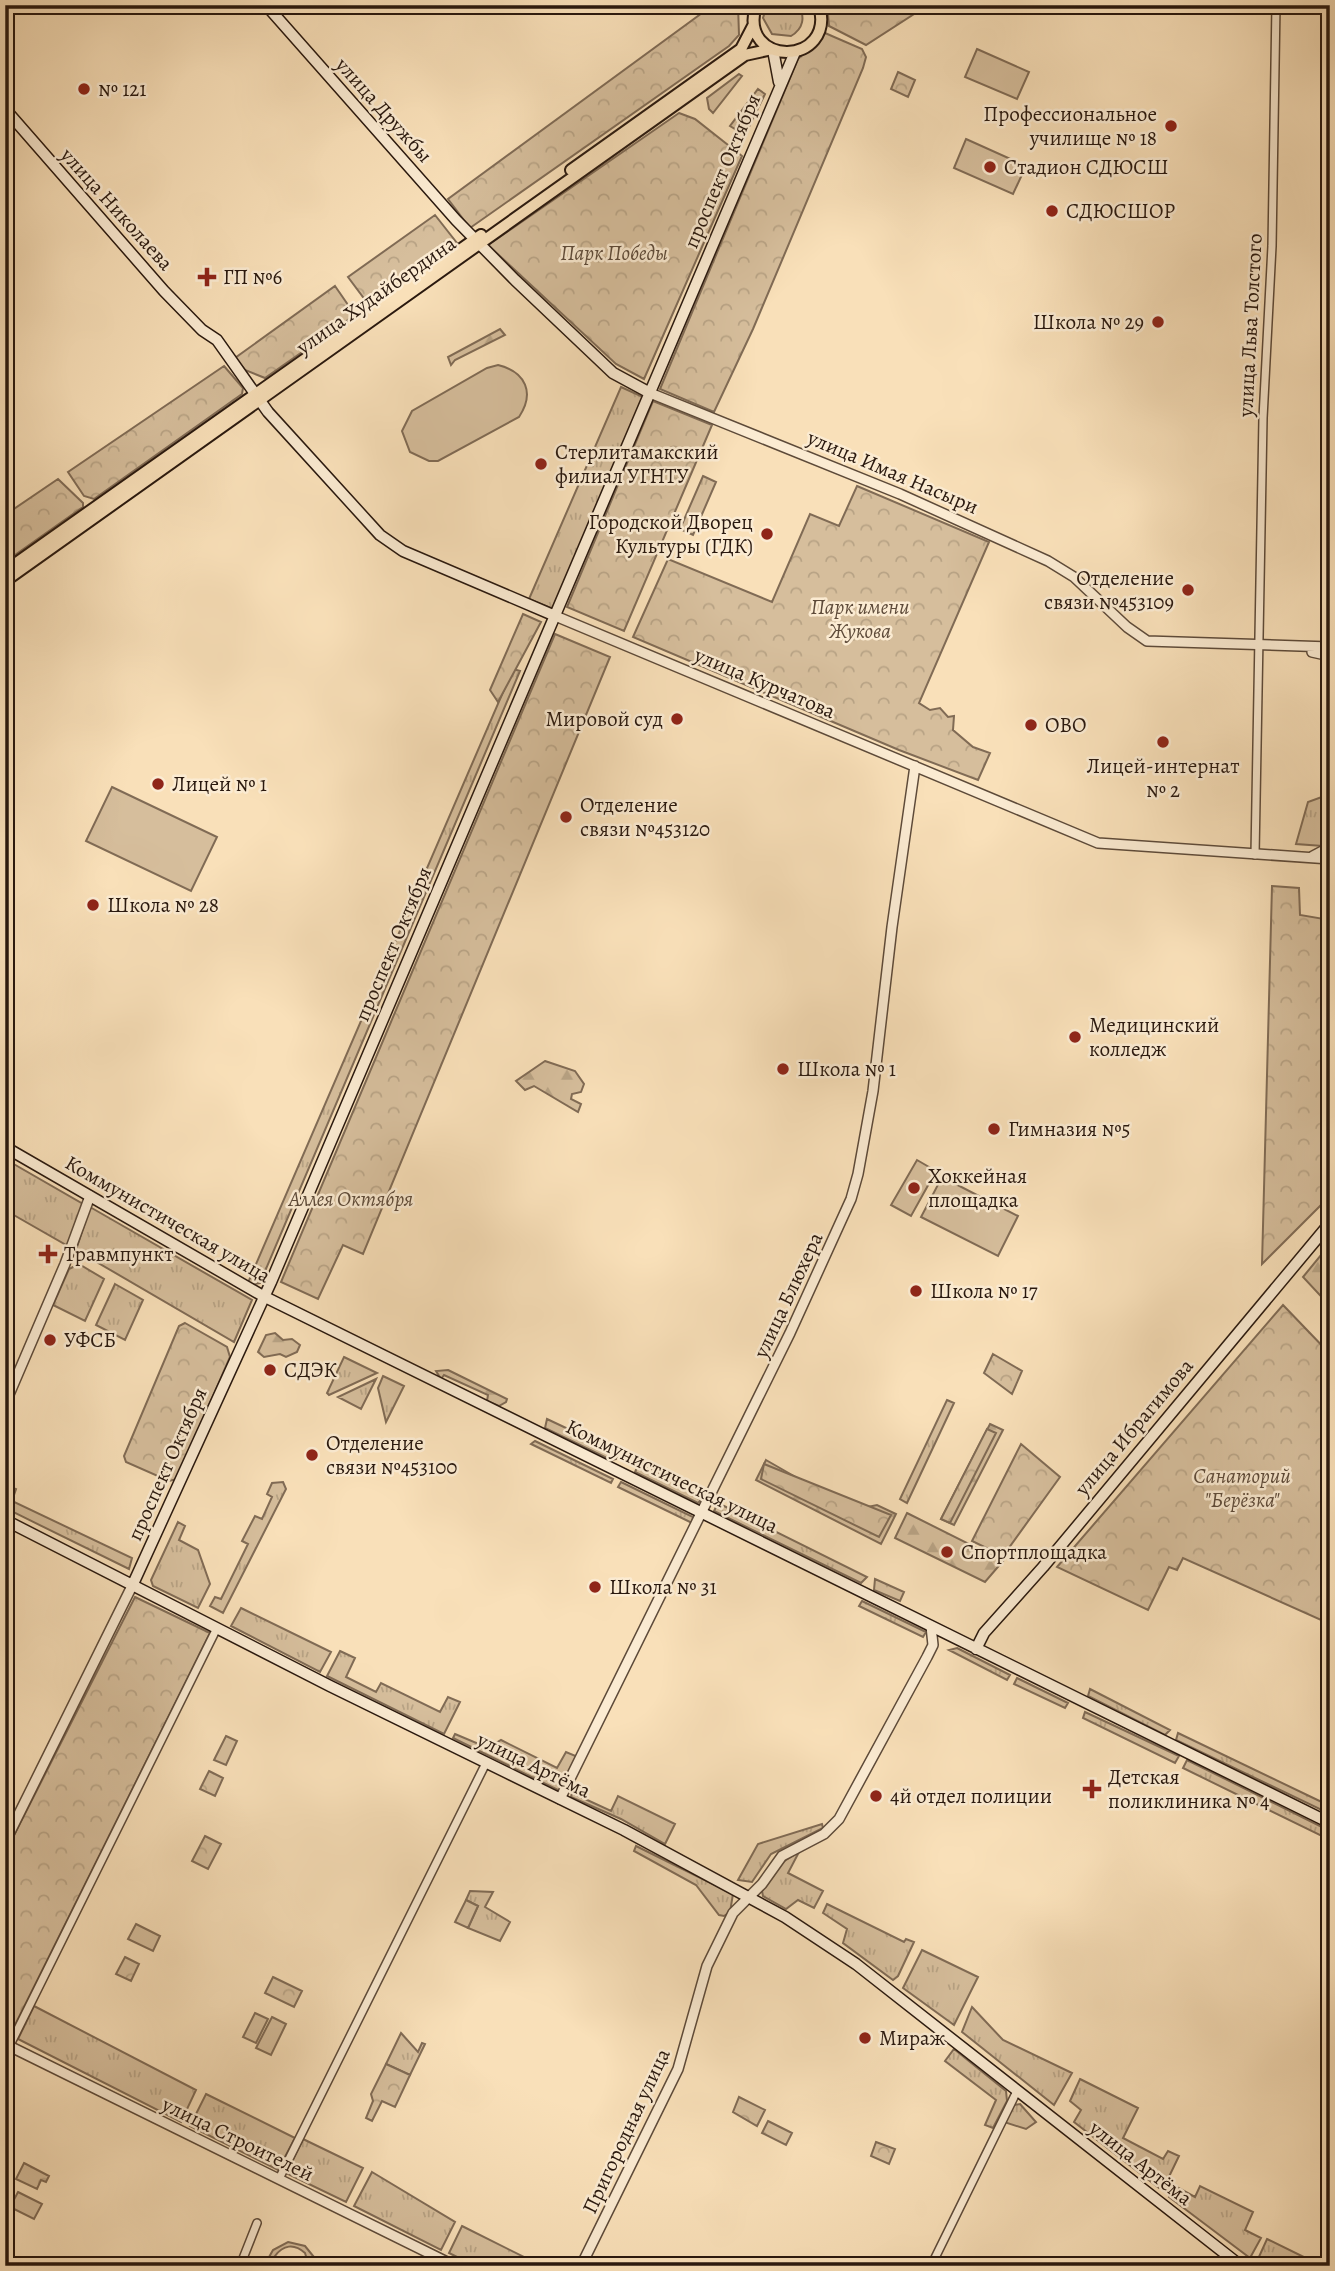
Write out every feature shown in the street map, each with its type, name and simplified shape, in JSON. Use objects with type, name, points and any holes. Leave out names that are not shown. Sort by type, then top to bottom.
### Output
[{"type":"main road","name":"улица Дружбы","points":[[266,5],[478,242]]},
{"type":"main road","points":[[756,5],[754,26],[757,36],[772,50],[779,86]]},
{"type":"main road","points":[[772,50],[795,52],[806,48],[818,33],[822,8]]},
{"type":"main road","name":"улица Худайбердина","points":[[478,242],[741,49],[754,26]]},
{"type":"main road","name":"улица Худайбердина","points":[[5,581],[257,399],[745,55],[772,50]]},
{"type":"main road","name":"проспект Октября","points":[[134,1584],[263,1296],[795,52]]},
{"type":"main road","name":"улица Николаева","points":[[5,109],[164,291],[202,330],[217,340],[257,399]]},
{"type":"main road","name":"улица Имая Насыри","points":[[478,242],[613,373],[650,393]]},
{"type":"main road","name":"улица Худайбердина","points":[[5,571],[257,399]]},
{"type":"main road","name":"улица Курчатова","points":[[257,399],[390,544],[553,615]]},
{"type":"main road","name":"Коммунистическая улица","points":[[5,1147],[263,1296],[1330,1823]]},
{"type":"main road","name":"улица Ибрагимова","points":[[976,1649],[984,1633],[1043,1567],[1330,1223]]},
{"type":"main road","name":"улица Артёма","points":[[5,1520],[560,1798],[749,1896],[837,1950],[1241,2266]]},
{"type":"main road","points":[[956,1639],[984,1633]]},
{"type":"street","name":"улица Льва Толстого","points":[[1255,855],[1263,418],[1272,246],[1276,5]]},
{"type":"street","name":"улица Имая Насыри","points":[[650,393],[900,494],[1048,561],[1074,577],[1127,627],[1147,641],[1330,647]]},
{"type":"street","name":"улица Курчатова","points":[[553,615],[1098,843],[1330,859]]},
{"type":"street","points":[[1269,646],[1282,641],[1330,640]]},
{"type":"street","points":[[1269,646],[1330,656]]},
{"type":"street","name":"улица Блюхера","points":[[560,1798],[790,1333],[835,1236],[858,1174],[873,1091],[891,927],[915,766]]},
{"type":"street","points":[[1307,858],[1330,847]]},
{"type":"street","points":[[5,1404],[65,1264],[90,1196]]},
{"type":"street","name":"проспект Октября","points":[[5,1842],[134,1584]]},
{"type":"street","points":[[931,1626],[933,1645],[956,1639]]},
{"type":"street","points":[[7,2049],[217,1628]]},
{"type":"street","name":"Пригородная улица","points":[[581,2266],[678,2068],[707,1966],[733,1913],[782,1856],[833,1828],[933,1645]]},
{"type":"street","points":[[279,2179],[486,1763]]},
{"type":"street","name":"улица Строителей","points":[[7,2049],[455,2266]]},
{"type":"street","points":[[931,2266],[1017,2091]]},
{"type":"street","points":[[240,2266],[257,2223]]},
{"type":"street","points":[[5,2261],[26,2266]]},
{"type":"green space","points":[[713,5],[738,5],[739,35],[729,46],[470,228],[448,199]]},
{"type":"green space","points":[[767,5],[798,5],[802,22],[798,30],[791,36],[772,34],[763,18]]},
{"type":"green space","points":[[833,5],[928,5],[866,45],[829,26],[828,14]]},
{"type":"green space","points":[[825,33],[862,49],[866,57],[863,68],[753,329],[714,412],[660,389],[798,59]]},
{"type":"green space","points":[[977,49],[1029,72],[1017,99],[965,77]]},
{"type":"green space","points":[[898,72],[915,80],[908,97],[891,89]]},
{"type":"green space","points":[[739,74],[742,76],[713,113],[709,109],[707,98]]},
{"type":"green space","points":[[758,89],[765,94],[745,135],[730,126]]},
{"type":"green space","name":"Парк Победы","points":[[679,113],[695,119],[742,156],[644,379],[616,364],[488,245]]},
{"type":"green space","name":"Стадион СДЮСШ","points":[[966,139],[1026,166],[1013,194],[954,168]]},
{"type":"green space","points":[[435,215],[457,243],[369,305],[348,277]]},
{"type":"green space","points":[[335,286],[355,315],[265,378],[245,370],[235,358]]},
{"type":"green space","points":[[500,329],[505,335],[455,360],[451,365],[448,357]]},
{"type":"green space","points":[[498,365],[515,373],[525,385],[526,400],[519,417],[438,461],[429,461],[410,452],[402,431],[412,411],[487,368]]},
{"type":"green space","points":[[224,366],[243,388],[242,394],[94,499],[84,496],[68,472]]},
{"type":"green space","points":[[621,387],[643,397],[553,609],[529,599]]},
{"type":"green space","points":[[653,401],[712,425],[624,631],[567,607]]},
{"type":"green space","points":[[703,476],[716,482],[693,535],[680,529]]},
{"type":"green space","points":[[58,479],[83,503],[83,507],[5,562],[5,515]]},
{"type":"green space","name":"Парк имени Жукова","points":[[857,486],[989,542],[919,703],[930,710],[940,708],[948,717],[954,716],[953,730],[973,747],[990,753],[978,780],[899,750],[633,637],[668,559],[772,602],[810,514],[839,526]]},
{"type":"green space","points":[[523,614],[541,622],[498,702],[490,690]]},
{"type":"green space","name":"Аллея Октября","points":[[555,634],[610,657],[363,1254],[343,1245],[318,1299],[281,1282]]},
{"type":"green space","points":[[513,669],[520,671],[260,1283],[247,1285]]},
{"type":"green space","points":[[112,787],[217,837],[191,891],[86,841]]},
{"type":"green space","points":[[1330,794],[1329,839],[1323,846],[1296,844],[1308,802]]},
{"type":"green space","points":[[1272,886],[1299,888],[1300,915],[1330,920],[1330,1020],[1322,1204],[1262,1264]]},
{"type":"green space","points":[[545,1061],[575,1071],[584,1084],[581,1092],[572,1094],[571,1099],[581,1104],[578,1112],[534,1086],[525,1090],[516,1081]]},
{"type":"green space","points":[[5,1159],[83,1204],[68,1246],[5,1210]]},
{"type":"green space","name":"Хоккейная площадка","points":[[917,1160],[936,1171],[911,1216],[891,1205]]},
{"type":"green space","points":[[942,1177],[1018,1216],[998,1256],[921,1217]]},
{"type":"green space","points":[[90,1207],[252,1300],[234,1342],[76,1250]]},
{"type":"green space","points":[[1330,1244],[1330,1306],[1303,1277]]},
{"type":"green space","points":[[79,1264],[104,1279],[85,1321],[53,1305],[69,1269]]},
{"type":"green space","points":[[115,1284],[143,1300],[125,1340],[96,1325]]},
{"type":"green space","name":"Санаторий \"Берёзка\"","points":[[1283,1305],[1330,1354],[1330,1624],[1183,1558],[1177,1570],[1169,1567],[1148,1610],[1057,1567]]},
{"type":"green space","points":[[185,1323],[227,1347],[230,1357],[177,1479],[169,1481],[126,1462],[124,1456],[179,1326]]},
{"type":"green space","points":[[275,1333],[283,1340],[292,1339],[300,1345],[297,1352],[286,1357],[280,1354],[264,1357],[258,1352],[266,1335]]},
{"type":"green space","points":[[993,1354],[1022,1371],[1012,1394],[984,1373]]},
{"type":"green space","points":[[344,1357],[377,1373],[329,1395],[327,1393]]},
{"type":"green space","points":[[448,1370],[507,1399],[506,1402],[499,1406],[487,1401],[488,1395],[444,1375],[441,1379],[436,1371]]},
{"type":"green space","points":[[383,1376],[404,1386],[386,1422],[378,1388]]},
{"type":"green space","points":[[376,1379],[361,1409],[338,1397]]},
{"type":"green space","points":[[947,1400],[954,1403],[907,1503],[900,1499]]},
{"type":"green space","points":[[547,1419],[619,1453],[616,1459],[611,1460],[545,1428]]},
{"type":"green space","points":[[990,1424],[1003,1430],[954,1525],[941,1519]]},
{"type":"green space","points":[[987,1429],[996,1433],[950,1523],[941,1519]]},
{"type":"green space","points":[[535,1441],[613,1479],[611,1483],[531,1444]]},
{"type":"green space","points":[[1021,1444],[1060,1477],[1003,1556],[972,1541]]},
{"type":"green space","points":[[766,1460],[853,1510],[877,1505],[896,1514],[881,1544],[756,1480]]},
{"type":"green space","points":[[639,1463],[706,1495],[698,1503],[635,1472]]},
{"type":"green space","points":[[764,1464],[891,1515],[879,1537],[761,1479]]},
{"type":"green space","points":[[283,1482],[286,1489],[223,1613],[210,1606],[215,1597],[221,1599],[248,1544],[242,1541],[255,1516],[262,1519],[272,1497],[267,1494],[272,1483]]},
{"type":"green space","points":[[621,1482],[693,1517],[692,1523],[618,1487]]},
{"type":"green space","points":[[5,1485],[16,1489],[12,1501],[132,1558],[129,1569],[5,1508]]},
{"type":"green space","points":[[718,1503],[867,1577],[861,1583],[714,1511]]},
{"type":"green space","points":[[907,1513],[1003,1561],[985,1582],[895,1538]]},
{"type":"green space","points":[[178,1522],[185,1526],[179,1540],[198,1550],[210,1584],[198,1608],[153,1586],[151,1580]]},
{"type":"green space","points":[[875,1579],[904,1592],[900,1601],[874,1590]]},
{"type":"green space","points":[[135,1597],[210,1633],[10,2035],[5,2032],[5,1853]]},
{"type":"green space","points":[[862,1601],[926,1632],[923,1637],[859,1606]]},
{"type":"green space","points":[[241,1608],[331,1652],[320,1672],[231,1626]]},
{"type":"green space","points":[[957,1648],[1010,1675],[1007,1680],[949,1650]]},
{"type":"green space","points":[[340,1651],[355,1658],[346,1677],[376,1692],[381,1683],[440,1712],[448,1697],[460,1702],[444,1734],[327,1676]]},
{"type":"green space","points":[[1017,1678],[1068,1703],[1065,1708],[1014,1684]]},
{"type":"green space","points":[[1090,1689],[1170,1730],[1165,1735],[1088,1696]]},
{"type":"green space","points":[[1085,1712],[1179,1756],[1175,1763],[1083,1718]]},
{"type":"green space","points":[[1178,1733],[1330,1806],[1330,1814],[1176,1740]]},
{"type":"green space","points":[[455,1734],[488,1748],[501,1740],[557,1768],[566,1752],[578,1757],[562,1792],[453,1738]]},
{"type":"green space","points":[[226,1736],[237,1741],[226,1765],[214,1760]]},
{"type":"green space","points":[[1187,1760],[1330,1831],[1330,1840],[1183,1768]]},
{"type":"green space","points":[[209,1771],[223,1778],[215,1796],[200,1789]]},
{"type":"green space","points":[[572,1793],[611,1811],[618,1796],[675,1824],[665,1844],[621,1819],[571,1797]]},
{"type":"green space","points":[[822,1824],[823,1828],[771,1854],[752,1882],[738,1880],[758,1844]]},
{"type":"green space","points":[[205,1836],[221,1844],[208,1869],[192,1861]]},
{"type":"green space","points":[[636,1846],[733,1894],[730,1912],[724,1916],[719,1915],[696,1885],[634,1851]]},
{"type":"green space","points":[[799,1852],[788,1873],[823,1891],[814,1908],[798,1900],[786,1909],[763,1896],[762,1891],[778,1865]]},
{"type":"green space","points":[[470,1891],[493,1892],[485,1907],[510,1922],[500,1941],[468,1928],[478,1906],[466,1900]]},
{"type":"green space","points":[[466,1900],[478,1906],[468,1928],[455,1922]]},
{"type":"green space","points":[[827,1904],[904,1942],[906,1939],[914,1942],[898,1976],[893,1980],[843,1943],[847,1929],[823,1913]]},
{"type":"green space","points":[[136,1924],[160,1936],[153,1951],[128,1939]]},
{"type":"green space","points":[[922,1950],[978,1977],[954,2025],[903,1988]]},
{"type":"green space","points":[[125,1957],[139,1964],[131,1981],[116,1974]]},
{"type":"green space","points":[[273,1977],[302,1991],[294,2007],[265,1993]]},
{"type":"green space","points":[[34,2006],[196,2090],[181,2122],[18,2039]]},
{"type":"green space","points":[[972,2007],[1003,2040],[1072,2073],[1054,2105],[962,2032]]},
{"type":"green space","points":[[255,2013],[268,2019],[256,2043],[243,2037]]},
{"type":"green space","points":[[272,2017],[286,2024],[271,2055],[256,2048]]},
{"type":"green space","points":[[401,2033],[418,2052],[422,2043],[425,2044],[410,2075],[386,2064]]},
{"type":"green space","points":[[954,2049],[1006,2091],[1007,2101],[993,2128],[985,2125],[996,2100],[945,2061]]},
{"type":"green space","points":[[386,2064],[410,2075],[395,2107],[382,2101],[372,2121],[366,2118],[373,2101],[371,2094]]},
{"type":"green space","points":[[1080,2079],[1138,2108],[1123,2138],[1163,2159],[1168,2151],[1179,2156],[1164,2187],[1159,2188],[1074,2122],[1081,2110],[1070,2101]]},
{"type":"green space","points":[[206,2094],[295,2138],[278,2170],[190,2126]]},
{"type":"green space","points":[[739,2097],[765,2110],[757,2126],[733,2112]]},
{"type":"green space","points":[[1020,2104],[1036,2122],[1026,2129],[1004,2122],[1014,2105]]},
{"type":"green space","points":[[768,2121],[792,2133],[786,2145],[762,2133]]},
{"type":"green space","points":[[303,2139],[363,2168],[346,2202],[286,2173]]},
{"type":"green space","points":[[876,2142],[895,2149],[889,2164],[871,2156]]},
{"type":"green space","points":[[24,2163],[49,2176],[46,2182],[41,2180],[37,2189],[16,2179]]},
{"type":"green space","points":[[372,2172],[455,2222],[441,2250],[354,2206]]},
{"type":"green space","points":[[1173,2185],[1195,2197],[1200,2186],[1253,2212],[1245,2230],[1261,2238],[1250,2258],[1169,2197]]},
{"type":"green space","points":[[18,2192],[42,2204],[34,2219],[10,2207]]},
{"type":"green space","points":[[462,2226],[542,2266],[475,2266],[449,2253]]},
{"type":"green space","points":[[1267,2239],[1314,2262],[1312,2266],[1258,2266],[1258,2259]]},
{"type":"green space","points":[[288,2242],[305,2246],[318,2262],[317,2266],[309,2266],[305,2253],[289,2247],[282,2249],[275,2256],[293,2266],[264,2266],[273,2250]]},
{"type":"place","name":"№ 121","points":[[84,89]]},
{"type":"place","name":"Профессиональное училище № 18","points":[[1171,126]]},
{"type":"place","name":"Стадион СДЮСШ","points":[[990,167]]},
{"type":"place","name":"СДЮСШОР","points":[[1052,211]]},
{"type":"place","name":"ГП №6","points":[[207,277]]},
{"type":"place","name":"Школа № 29","points":[[1158,322]]},
{"type":"place","name":"Стерлитамакский филиал УГНТУ","points":[[541,464]]},
{"type":"place","name":"Городской Дворец Культуры (ГДК)","points":[[767,534]]},
{"type":"place","name":"Отделение связи №453109","points":[[1188,590]]},
{"type":"place","name":"Мировой суд","points":[[677,719]]},
{"type":"place","name":"ОВО","points":[[1031,725]]},
{"type":"place","name":"Лицей-интернат № 2","points":[[1163,742]]},
{"type":"place","name":"Лицей № 1","points":[[158,784]]},
{"type":"place","name":"Отделение связи №453120","points":[[566,817]]},
{"type":"place","name":"Школа № 28","points":[[93,905]]},
{"type":"place","name":"Медицинский колледж","points":[[1075,1037]]},
{"type":"place","name":"Школа № 1","points":[[783,1069]]},
{"type":"place","name":"Гимназия №5","points":[[994,1129]]},
{"type":"place","name":"Хоккейная площадка","points":[[914,1188]]},
{"type":"place","name":"Травмпункт","points":[[48,1254]]},
{"type":"place","name":"Школа № 17","points":[[916,1291]]},
{"type":"place","name":"УФСБ","points":[[50,1340]]},
{"type":"place","name":"СДЭК","points":[[270,1370]]},
{"type":"place","name":"Отделение связи №453100","points":[[312,1455]]},
{"type":"place","name":"Спортплощадка","points":[[947,1552]]},
{"type":"place","name":"Школа № 31","points":[[595,1587]]},
{"type":"place","name":"Детская поликлиника № 4","points":[[1092,1789]]},
{"type":"place","name":"4й отдел полиции","points":[[876,1796]]},
{"type":"place","name":"Мираж","points":[[865,2038]]}]
